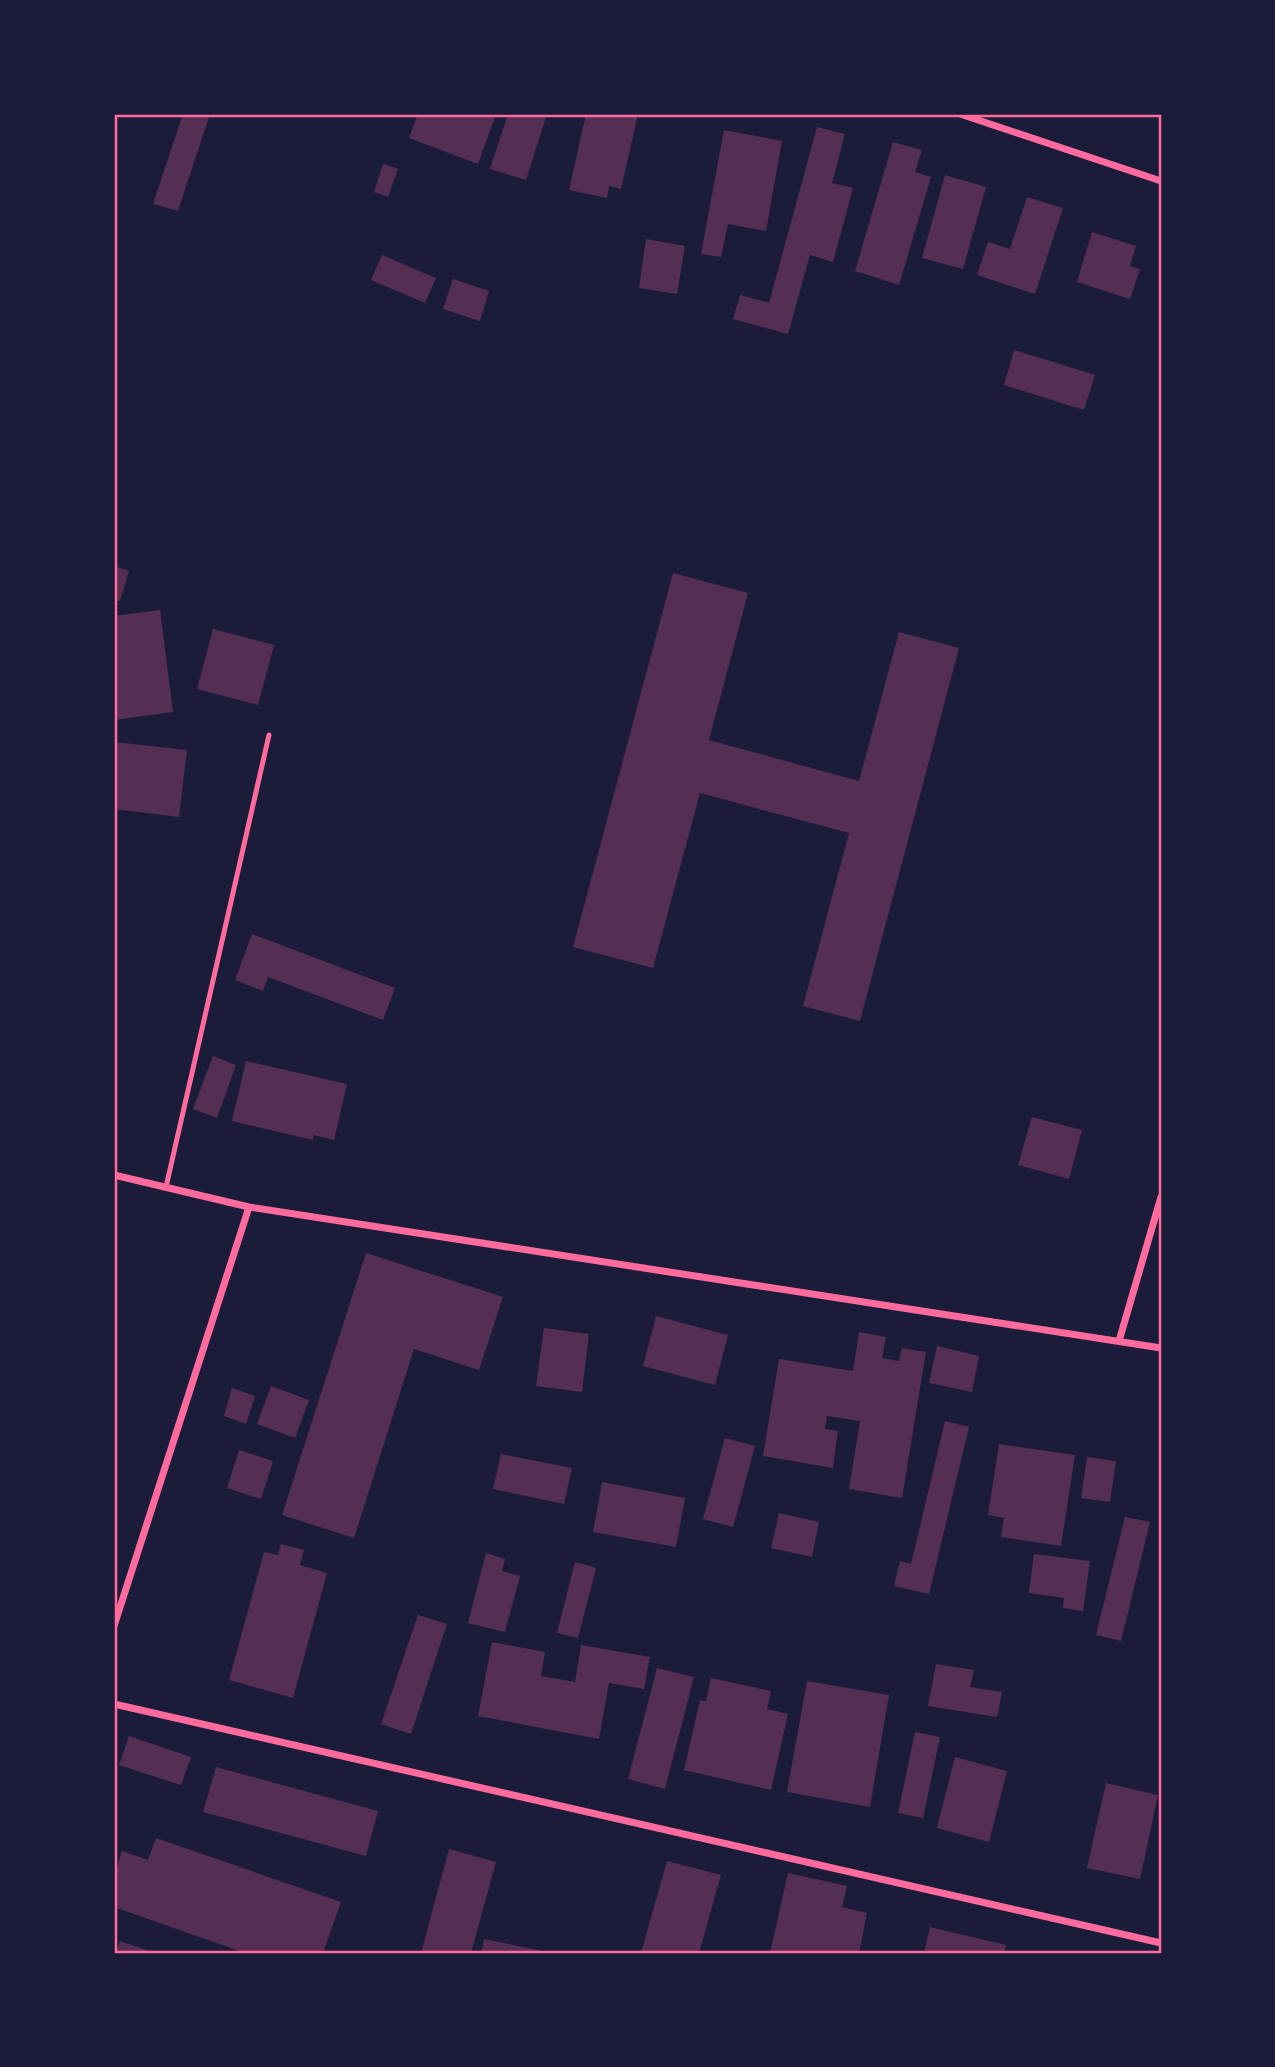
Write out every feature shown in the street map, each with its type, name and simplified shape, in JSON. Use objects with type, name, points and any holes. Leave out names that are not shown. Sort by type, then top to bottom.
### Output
[{"type":"street","points":[[960,114],[1161,181]]},
{"type":"street","points":[[114,1175],[249,1207],[1161,1348]]},
{"type":"street","points":[[1119,1341],[1161,1197]]},
{"type":"street","points":[[114,1626],[249,1207]]},
{"type":"street","points":[[114,1704],[1161,1943]]},
{"type":"lane","points":[[166,1186],[269,735]]},
{"type":"building","points":[[183,114],[210,114],[178,211],[153,204]]},
{"type":"building","points":[[418,114],[496,114],[478,164],[409,138]]},
{"type":"building","points":[[508,114],[547,114],[526,180],[490,169]]},
{"type":"building","points":[[586,114],[638,114],[621,189],[609,186],[607,198],[569,190]]},
{"type":"building","points":[[817,127],[845,134],[832,183],[853,188],[833,262],[810,255],[788,334],[733,319],[740,295],[769,303]]},
{"type":"building","points":[[724,130],[782,141],[766,231],[728,224],[721,257],[701,254]]},
{"type":"building","points":[[893,142],[922,150],[915,172],[931,177],[899,285],[855,271]]},
{"type":"building","points":[[383,164],[398,169],[388,197],[374,192]]},
{"type":"building","points":[[945,175],[986,187],[963,269],[922,258]]},
{"type":"building","points":[[1027,197],[1063,208],[1035,294],[977,275],[988,242],[1010,249]]},
{"type":"building","points":[[1092,232],[1136,246],[1130,266],[1140,269],[1130,299],[1077,282]]},
{"type":"building","points":[[646,239],[685,246],[677,294],[639,288]]},
{"type":"building","points":[[382,255],[436,278],[425,303],[371,280]]},
{"type":"building","points":[[453,279],[489,291],[480,321],[443,309]]},
{"type":"building","points":[[1014,350],[1095,375],[1084,410],[1004,385]]},
{"type":"building","points":[[114,566],[129,571],[120,601],[114,599]]},
{"type":"building","points":[[673,573],[748,593],[709,740],[859,781],[899,632],[959,648],[860,1021],[803,1006],[849,833],[700,793],[653,968],[573,947]]},
{"type":"building","points":[[160,610],[173,712],[114,720],[114,616]]},
{"type":"building","points":[[213,629],[274,645],[258,705],[197,689]]},
{"type":"building","points":[[114,742],[187,750],[179,817],[114,809]]},
{"type":"building","points":[[252,934],[395,988],[383,1020],[268,977],[263,991],[235,980]]},
{"type":"building","points":[[213,1056],[236,1065],[217,1118],[193,1109]]},
{"type":"building","points":[[246,1061],[347,1084],[334,1140],[314,1135],[313,1140],[232,1121]]},
{"type":"building","points":[[1032,1117],[1082,1130],[1069,1179],[1018,1165]]},
{"type":"building","points":[[366,1253],[503,1297],[479,1370],[414,1349],[354,1538],[282,1515]]},
{"type":"building","points":[[656,1316],[728,1335],[715,1385],[643,1366]]},
{"type":"building","points":[[544,1328],[589,1334],[582,1392],[536,1386]]},
{"type":"building","points":[[859,1332],[886,1337],[882,1358],[899,1361],[902,1348],[926,1352],[902,1498],[849,1489],[860,1421],[827,1416],[825,1429],[838,1431],[833,1468],[763,1456],[779,1359],[853,1371]]},
{"type":"building","points":[[937,1346],[979,1356],[972,1392],[929,1383]]},
{"type":"building","points":[[271,1386],[309,1400],[295,1438],[257,1424]]},
{"type":"building","points":[[232,1388],[255,1396],[246,1424],[224,1416]]},
{"type":"building","points":[[945,1421],[969,1427],[929,1594],[894,1586],[900,1561],[911,1564]]},
{"type":"building","points":[[725,1438],[755,1446],[733,1527],[703,1519]]},
{"type":"building","points":[[999,1444],[1075,1455],[1061,1546],[1001,1537],[1004,1518],[988,1515]]},
{"type":"building","points":[[239,1450],[273,1461],[261,1499],[227,1488]]},
{"type":"building","points":[[501,1454],[572,1468],[564,1504],[493,1489]]},
{"type":"building","points":[[1087,1457],[1116,1461],[1110,1502],[1081,1498]]},
{"type":"building","points":[[602,1482],[685,1498],[676,1547],[593,1532]]},
{"type":"building","points":[[779,1513],[819,1522],[812,1557],[771,1548]]},
{"type":"building","points":[[1125,1517],[1150,1522],[1121,1641],[1096,1635]]},
{"type":"building","points":[[281,1544],[304,1550],[300,1565],[327,1573],[293,1698],[229,1680],[264,1552],[278,1555]]},
{"type":"building","points":[[486,1553],[505,1559],[502,1571],[520,1576],[505,1632],[468,1623]]},
{"type":"building","points":[[1034,1554],[1090,1561],[1083,1611],[1063,1608],[1064,1598],[1029,1593]]},
{"type":"building","points":[[575,1562],[596,1568],[578,1638],[557,1633]]},
{"type":"building","points":[[418,1615],[447,1624],[411,1734],[381,1724]]},
{"type":"building","points":[[492,1642],[545,1652],[541,1676],[575,1682],[581,1645],[650,1657],[644,1689],[609,1683],[599,1739],[478,1716]]},
{"type":"building","points":[[936,1664],[974,1670],[970,1687],[1002,1692],[997,1717],[928,1706]]},
{"type":"building","points":[[657,1668],[694,1677],[665,1789],[628,1779]]},
{"type":"building","points":[[711,1678],[771,1691],[767,1709],[788,1714],[771,1790],[684,1770],[700,1700],[706,1701]]},
{"type":"building","points":[[807,1681],[889,1695],[870,1807],[787,1792]]},
{"type":"building","points":[[915,1732],[940,1737],[923,1818],[898,1813]]},
{"type":"building","points":[[129,1736],[191,1757],[181,1785],[119,1765]]},
{"type":"building","points":[[955,1757],[1007,1771],[989,1842],[937,1828]]},
{"type":"building","points":[[216,1767],[378,1811],[366,1856],[203,1812]]},
{"type":"building","points":[[1106,1783],[1158,1795],[1140,1879],[1087,1868]]},
{"type":"building","points":[[156,1838],[341,1902],[323,1953],[245,1953],[114,1907],[114,1876],[122,1851],[148,1860]]},
{"type":"building","points":[[449,1849],[496,1862],[471,1953],[421,1953]]},
{"type":"building","points":[[667,1861],[721,1875],[699,1953],[641,1953]]},
{"type":"building","points":[[788,1873],[847,1886],[842,1907],[867,1913],[859,1953],[770,1953]]},
{"type":"building","points":[[930,1927],[1006,1945],[1004,1953],[924,1953]]},
{"type":"building","points":[[484,1939],[547,1952],[547,1953],[481,1953]]},
{"type":"building","points":[[120,1941],[156,1953],[116,1953]]}]
